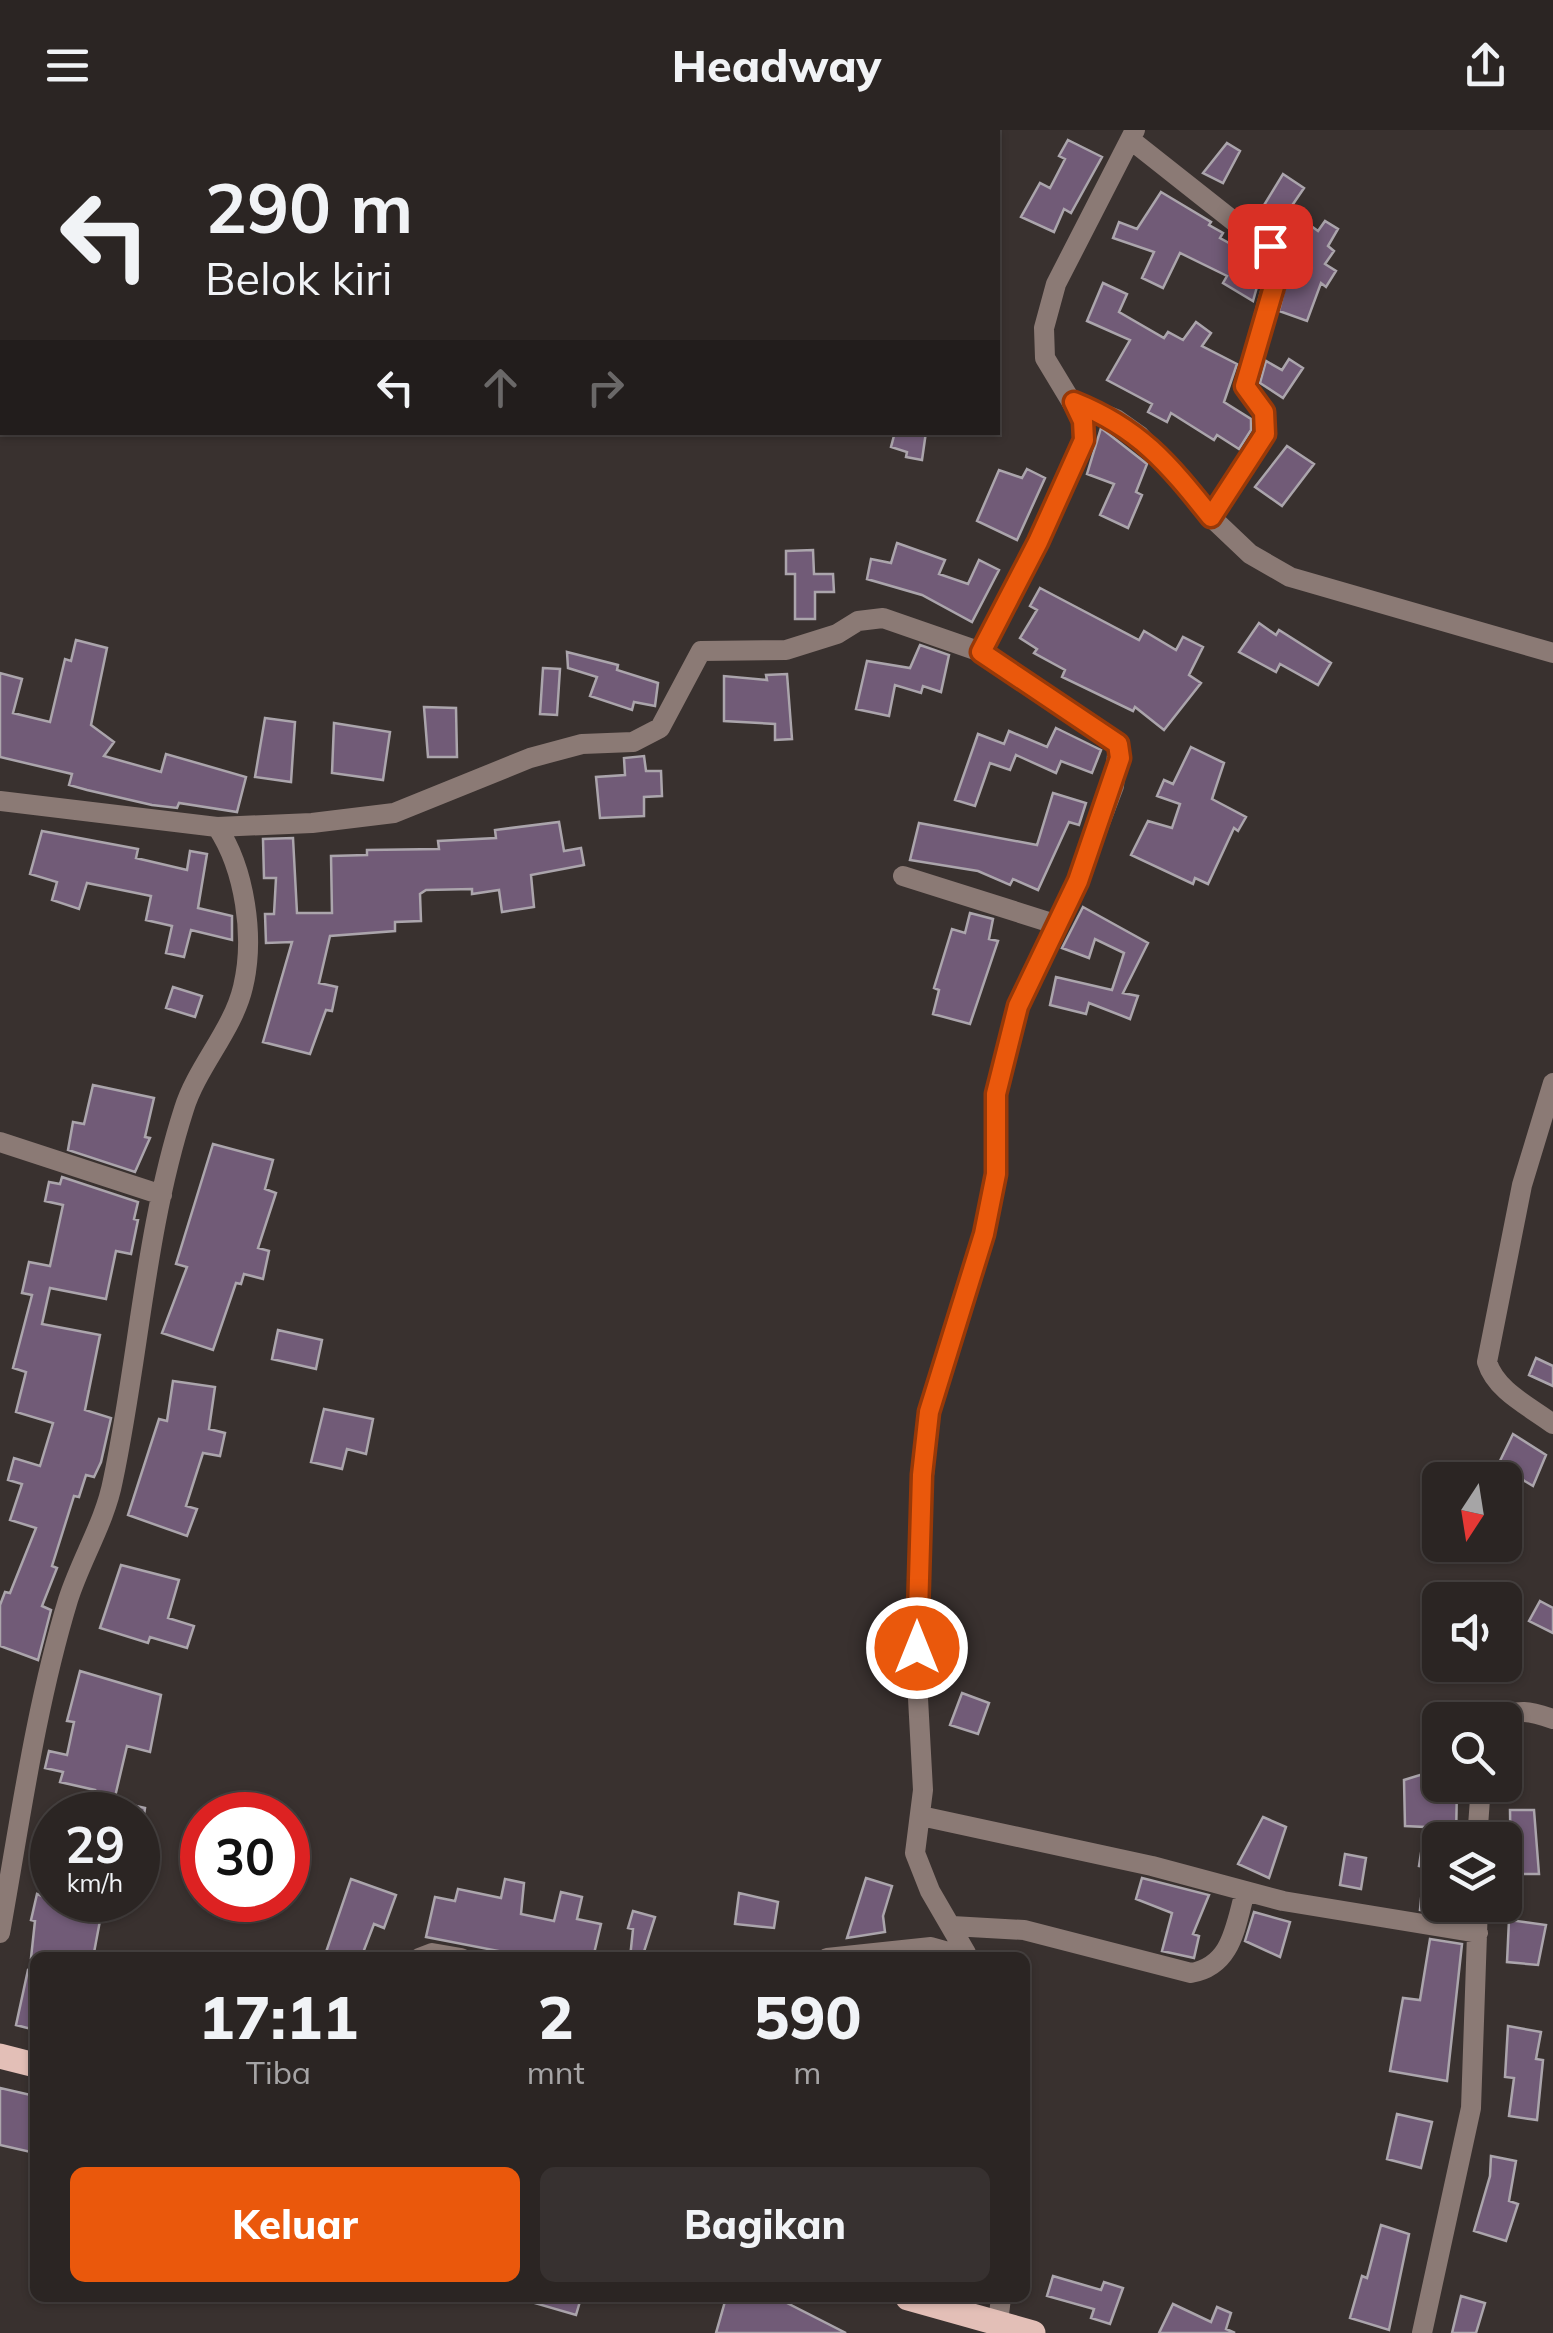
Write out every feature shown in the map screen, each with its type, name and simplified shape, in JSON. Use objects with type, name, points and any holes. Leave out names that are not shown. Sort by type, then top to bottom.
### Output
[{"type":"main road","points":[[0,2056],[30,2064]]},
{"type":"main road","points":[[939,2302],[1000,2310],[1032,2333]]},
{"type":"street","points":[[981,652],[1038,542],[1084,440],[1083,421],[1074,402],[1060,388],[1045,358],[1048,307],[1133,135],[1279,257],[1245,386],[1264,412],[1265,434],[1211,517]]},
{"type":"street","points":[[1074,402],[1116,419],[1140,436],[1211,517],[1250,554],[1290,577],[1553,653]]},
{"type":"street","points":[[0,801],[216,827],[312,823],[394,812],[530,758],[582,744],[633,742],[660,728],[701,651],[786,650],[824,639],[858,621],[883,618],[981,652],[1118,744],[1114,786],[1058,925],[1018,1006],[996,1094],[996,1174],[984,1234],[929,1412],[918,1552],[920,1816],[915,1853],[920,1872],[966,1952]]},
{"type":"street","points":[[0,1933],[40,1707],[69,1597],[113,1483],[162,1195],[184,1107],[244,982],[245,930],[239,873],[216,827]]},
{"type":"street","points":[[903,876],[1058,925]]},
{"type":"street","points":[[1553,1083],[1515,1218],[1504,1296],[1487,1362],[1492,1376],[1503,1388],[1553,1424]]},
{"type":"street","points":[[0,1142],[162,1195]]},
{"type":"street","points":[[1522,1711],[1553,1719]]},
{"type":"street","points":[[920,1816],[1152,1866],[1245,1892],[1478,1932]]},
{"type":"street","points":[[952,1926],[1024,1930],[1192,1973],[1214,1966],[1223,1957],[1245,1892]]},
{"type":"street","points":[[1422,2333],[1472,2108],[1478,1922]]},
{"type":"street","points":[[884,1952],[931,1947],[952,1952]]},
{"type":"building","points":[[1068,140],[1102,157],[1071,213],[1064,209],[1054,232],[1021,217],[1040,183],[1050,188],[1065,159],[1059,156]]},
{"type":"building","points":[[1227,143],[1240,151],[1223,183],[1203,173]]},
{"type":"building","points":[[1283,174],[1304,188],[1289,210],[1318,231],[1325,221],[1338,229],[1328,246],[1334,251],[1325,264],[1336,271],[1326,287],[1321,283],[1307,321],[1279,311],[1288,275],[1305,249],[1258,215]]},
{"type":"building","points":[[1161,192],[1211,222],[1209,225],[1223,233],[1220,238],[1258,259],[1251,271],[1260,276],[1253,301],[1223,283],[1227,276],[1180,253],[1163,288],[1142,278],[1154,252],[1113,238],[1119,222],[1137,229]]},
{"type":"building","points":[[1103,283],[1127,294],[1119,312],[1164,338],[1168,332],[1183,340],[1196,322],[1211,333],[1202,346],[1237,364],[1224,402],[1251,419],[1251,430],[1239,449],[1217,435],[1214,440],[1171,413],[1167,422],[1148,412],[1152,404],[1107,380],[1130,340],[1087,321]]},
{"type":"building","points":[[1289,359],[1303,368],[1283,398],[1260,383],[1266,361],[1282,370]]},
{"type":"building","points":[[1101,428],[1147,464],[1136,492],[1142,495],[1128,528],[1100,515],[1114,484],[1087,474]]},
{"type":"building","points":[[894,435],[926,435],[922,460],[906,457],[907,452],[891,447]]},
{"type":"building","points":[[1287,446],[1314,464],[1282,506],[1255,487]]},
{"type":"building","points":[[1027,469],[1045,478],[1017,540],[977,521],[999,470],[1022,478]]},
{"type":"building","points":[[897,543],[945,560],[939,574],[968,584],[979,560],[999,570],[972,622],[922,595],[867,579],[871,559],[891,563]]},
{"type":"building","points":[[813,550],[814,574],[833,574],[834,592],[815,592],[815,619],[795,619],[795,574],[786,574],[786,551]]},
{"type":"building","points":[[1040,588],[1139,640],[1144,631],[1176,650],[1183,637],[1203,647],[1189,675],[1201,683],[1164,730],[1135,707],[1133,711],[1062,677],[1065,670],[1034,653],[1037,649],[1020,638],[1037,610],[1030,606]]},
{"type":"building","points":[[1259,623],[1276,635],[1279,630],[1331,663],[1318,685],[1280,664],[1276,672],[1239,652]]},
{"type":"building","points":[[76,640],[107,648],[91,725],[114,742],[104,756],[161,772],[166,754],[246,777],[237,812],[179,803],[177,808],[152,805],[87,790],[69,785],[72,774],[0,757],[0,673],[22,679],[13,713],[50,722],[65,659],[71,661]]},
{"type":"building","points":[[920,645],[949,655],[941,692],[923,686],[921,693],[895,685],[889,716],[856,709],[867,661],[910,668]]},
{"type":"building","points":[[567,652],[618,665],[617,670],[658,683],[655,706],[634,702],[632,710],[590,696],[597,677],[568,668]]},
{"type":"building","points":[[543,668],[560,669],[557,715],[540,714]]},
{"type":"building","points":[[787,674],[792,739],[775,740],[775,724],[724,721],[724,676],[767,680],[766,675]]},
{"type":"building","points":[[424,707],[456,708],[457,757],[428,757]]},
{"type":"building","points":[[265,718],[295,722],[291,782],[255,777]]},
{"type":"building","points":[[334,723],[390,732],[383,780],[332,773]]},
{"type":"building","points":[[1056,728],[1101,750],[1092,773],[1061,761],[1056,773],[1016,755],[1010,770],[990,763],[975,806],[955,800],[978,734],[1004,744],[1009,731],[1047,747]]},
{"type":"building","points":[[1191,747],[1224,763],[1212,799],[1246,817],[1238,831],[1234,828],[1208,884],[1195,878],[1193,884],[1131,855],[1148,821],[1172,828],[1180,804],[1157,796],[1164,780],[1173,784]]},
{"type":"building","points":[[644,756],[646,771],[661,771],[662,796],[644,797],[644,816],[600,818],[596,777],[625,775],[624,758]]},
{"type":"building","points":[[1053,793],[1086,803],[1079,825],[1069,822],[1038,890],[1013,879],[1010,885],[978,871],[910,860],[919,823],[1037,845]]},
{"type":"building","points":[[559,822],[564,851],[581,848],[584,865],[531,875],[534,907],[502,912],[499,890],[472,894],[472,889],[426,890],[420,894],[421,921],[395,922],[395,931],[330,936],[319,983],[337,987],[332,1011],[326,1010],[310,1054],[263,1042],[292,942],[266,943],[265,914],[274,914],[276,878],[264,878],[263,839],[293,838],[297,913],[332,913],[331,856],[367,855],[367,850],[439,849],[438,841],[496,838],[495,830]]},
{"type":"building","points":[[42,831],[138,849],[136,858],[187,870],[190,851],[207,854],[198,908],[232,916],[232,940],[191,930],[184,957],[166,953],[172,926],[146,920],[151,896],[87,883],[79,909],[52,900],[57,882],[30,874]]},
{"type":"building","points":[[1083,907],[1148,943],[1123,993],[1138,996],[1130,1019],[1089,1003],[1086,1014],[1050,1005],[1056,977],[1112,990],[1124,953],[1095,939],[1089,958],[1062,948]]},
{"type":"building","points":[[970,913],[993,919],[989,939],[998,941],[970,1024],[933,1014],[939,990],[934,988],[952,929],[965,933]]},
{"type":"building","points":[[173,987],[202,996],[195,1017],[166,1008]]},
{"type":"building","points":[[93,1085],[154,1098],[145,1137],[150,1138],[135,1172],[68,1150],[73,1122],[84,1124]]},
{"type":"building","points":[[213,1144],[273,1160],[265,1189],[276,1193],[258,1248],[269,1251],[263,1279],[244,1274],[241,1284],[236,1283],[213,1350],[162,1333],[187,1267],[176,1264]]},
{"type":"building","points":[[62,1177],[138,1202],[134,1219],[138,1220],[131,1254],[116,1251],[106,1299],[50,1288],[42,1324],[100,1335],[85,1410],[111,1418],[101,1462],[94,1477],[86,1475],[79,1497],[74,1496],[52,1566],[57,1568],[42,1606],[51,1610],[38,1660],[0,1646],[0,1605],[5,1592],[10,1593],[36,1528],[10,1520],[22,1484],[8,1480],[14,1458],[40,1466],[53,1423],[16,1412],[26,1372],[13,1368],[32,1295],[22,1293],[29,1262],[50,1266],[63,1205],[45,1201],[49,1182],[60,1184]]},
{"type":"building","points":[[278,1330],[322,1340],[316,1369],[272,1359]]},
{"type":"building","points":[[1536,1358],[1553,1366],[1553,1386],[1529,1375]]},
{"type":"building","points":[[173,1381],[215,1387],[209,1429],[225,1433],[220,1456],[203,1453],[186,1506],[197,1509],[187,1536],[128,1515],[159,1419],[167,1421]]},
{"type":"building","points":[[324,1409],[373,1419],[366,1454],[347,1449],[342,1469],[311,1462]]},
{"type":"building","points":[[1513,1434],[1546,1455],[1533,1486],[1522,1479],[1522,1462],[1499,1462]]},
{"type":"building","points":[[121,1565],[179,1580],[168,1618],[194,1626],[187,1648],[150,1637],[148,1643],[100,1628]]},
{"type":"building","points":[[1540,1601],[1553,1608],[1553,1633],[1529,1621]]},
{"type":"building","points":[[80,1671],[161,1695],[150,1752],[127,1746],[116,1792],[95,1792],[60,1782],[63,1772],[45,1768],[49,1751],[67,1755],[74,1722],[67,1721]]},
{"type":"building","points":[[962,1693],[989,1703],[978,1734],[950,1725]]},
{"type":"building","points":[[1422,1775],[1422,1802],[1457,1802],[1456,1822],[1405,1826],[1404,1780]]},
{"type":"building","points":[[1510,1810],[1534,1810],[1539,1874],[1522,1874],[1522,1822],[1510,1822]]},
{"type":"building","points":[[1263,1817],[1286,1827],[1269,1878],[1238,1864]]},
{"type":"building","points":[[1345,1854],[1366,1858],[1361,1889],[1340,1885]]},
{"type":"building","points":[[866,1878],[892,1886],[883,1916],[885,1932],[847,1938]]},
{"type":"building","points":[[1142,1878],[1209,1895],[1193,1934],[1199,1936],[1194,1958],[1162,1951],[1172,1913],[1136,1899]]},
{"type":"building","points":[[351,1879],[396,1895],[384,1928],[374,1924],[363,1952],[326,1952]]},
{"type":"building","points":[[505,1879],[524,1883],[521,1914],[554,1921],[561,1892],[582,1897],[577,1919],[601,1924],[594,1952],[503,1952],[426,1937],[435,1897],[455,1901],[458,1889],[501,1898]]},
{"type":"building","points":[[739,1893],[778,1902],[774,1928],[735,1924]]},
{"type":"building","points":[[633,1911],[655,1917],[644,1952],[631,1952],[633,1929],[628,1928]]},
{"type":"building","points":[[1254,1912],[1290,1922],[1280,1957],[1245,1941]]},
{"type":"building","points":[[35,1922],[100,1922],[94,1952],[32,1952]]},
{"type":"building","points":[[1509,1922],[1546,1925],[1538,1965],[1507,1962]]},
{"type":"building","points":[[1430,1939],[1462,1944],[1447,2081],[1390,2071],[1403,1998],[1420,2000]]},
{"type":"building","points":[[28,1970],[30,1970],[30,2029],[16,2025]]},
{"type":"building","points":[[1508,2026],[1541,2032],[1536,2059],[1543,2060],[1537,2120],[1509,2116],[1514,2078],[1505,2077]]},
{"type":"building","points":[[0,2088],[30,2095],[30,2152],[0,2145]]},
{"type":"building","points":[[1397,2114],[1432,2122],[1421,2168],[1387,2159]]},
{"type":"building","points":[[1491,2156],[1516,2161],[1509,2201],[1518,2204],[1506,2241],[1474,2231],[1490,2176]]},
{"type":"building","points":[[1381,2225],[1409,2234],[1389,2330],[1350,2318],[1362,2276],[1367,2278]]},
{"type":"building","points":[[1053,2276],[1101,2290],[1104,2282],[1123,2288],[1110,2324],[1091,2318],[1094,2309],[1047,2296]]},
{"type":"building","points":[[1461,2296],[1485,2303],[1476,2333],[1452,2333]]},
{"type":"building","points":[[531,2302],[580,2302],[576,2315]]},
{"type":"building","points":[[725,2302],[785,2302],[846,2333],[716,2333]]},
{"type":"building","points":[[1173,2304],[1211,2322],[1217,2307],[1231,2313],[1226,2329],[1235,2333],[1159,2333]]},
{"type":"route","points":[[917,1648],[918,1552],[929,1412],[943,1356],[984,1234],[996,1174],[996,1094],[1018,1006],[1078,881],[1114,786],[1120,758],[1118,744],[981,652],[1038,542],[1084,440],[1083,421],[1074,402],[1116,419],[1140,436],[1173,469],[1211,517],[1265,434],[1264,412],[1245,386],[1280,266],[1279,257],[1270,246]]}]
